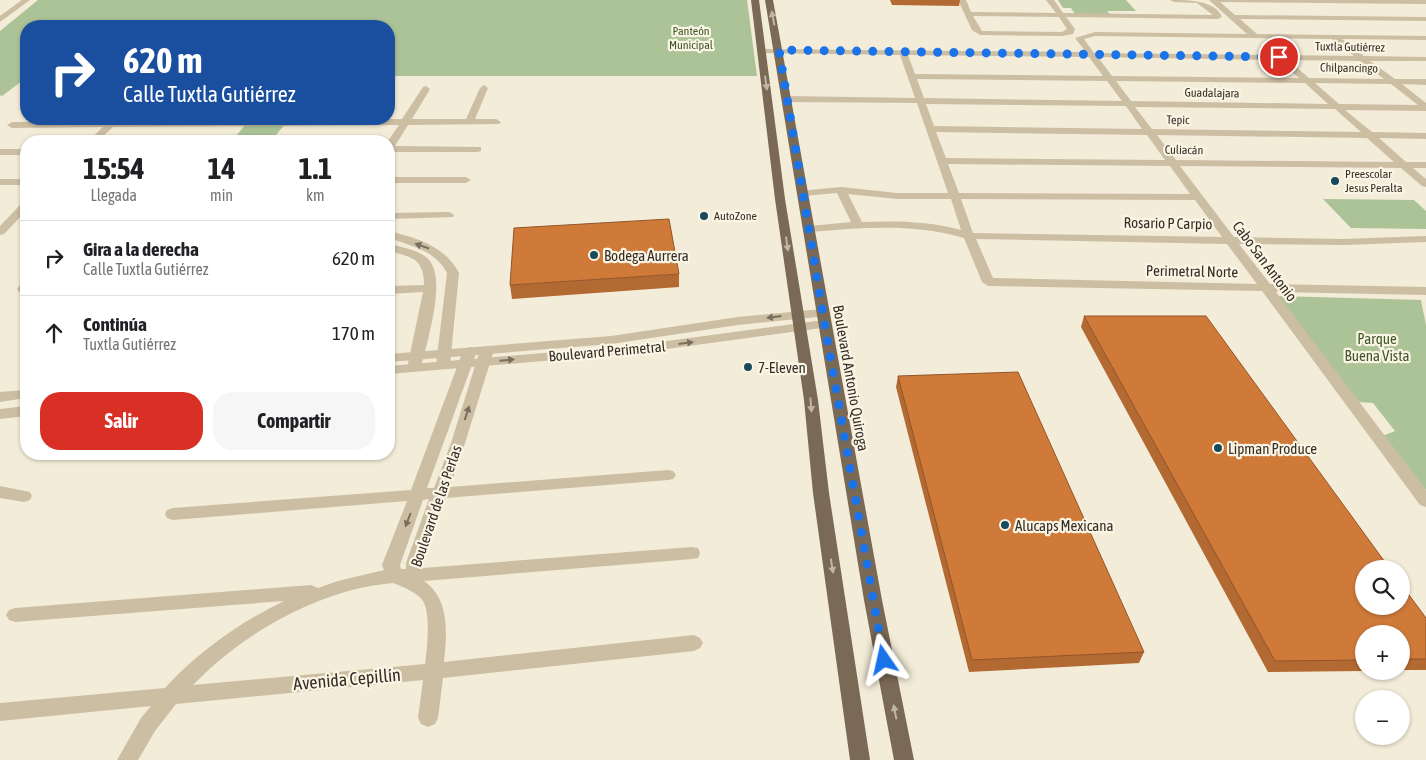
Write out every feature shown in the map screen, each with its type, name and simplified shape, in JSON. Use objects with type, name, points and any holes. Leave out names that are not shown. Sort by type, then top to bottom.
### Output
[{"type":"main road","points":[[755,0],[860,760]]},
{"type":"main road","name":"Boulevard Antonio Quiroga","points":[[770,0],[873,600],[904,760]]},
{"type":"street","points":[[0,20],[26,0]]},
{"type":"street","points":[[962,0],[976,30],[980,33],[1062,34],[1070,32],[1071,29],[1050,0]]},
{"type":"street","points":[[968,14],[1215,17],[1218,15],[1199,1],[1174,0]]},
{"type":"street","points":[[1213,0],[1426,2]]},
{"type":"street","points":[[1213,0],[1426,184]]},
{"type":"street","points":[[1104,16],[1116,29]]},
{"type":"street","points":[[1178,16],[1192,30]]},
{"type":"street","points":[[1232,17],[1426,19]]},
{"type":"street","name":"Cabo San Antonio","points":[[1254,36],[1095,34],[1079,38],[1426,501]]},
{"type":"street","points":[[1254,36],[1426,38]]},
{"type":"street","points":[[1334,37],[1426,108]]},
{"type":"street","name":"Tuxtla Gutiérrez","points":[[761,51],[1426,59]]},
{"type":"street","points":[[903,52],[956,195],[969,236]]},
{"type":"street","name":"Chilpancingo","points":[[912,76],[1426,82]]},
{"type":"street","points":[[469,122],[484,88]]},
{"type":"street","points":[[395,138],[426,89]]},
{"type":"street","name":"Guadalajara","points":[[786,99],[1426,108]]},
{"type":"street","points":[[395,122],[496,122]]},
{"type":"street","points":[[12,125],[20,124]]},
{"type":"street","points":[[99,135],[110,125]]},
{"type":"street","name":"Tepic","points":[[930,129],[1426,136]]},
{"type":"street","points":[[395,149],[478,149]]},
{"type":"street","points":[[0,152],[20,152]]},
{"type":"street","name":"Culiacán","points":[[942,161],[1426,165]]},
{"type":"street","points":[[395,180],[466,180]]},
{"type":"street","points":[[0,182],[20,182]]},
{"type":"street","points":[[803,193],[841,190],[897,196],[1198,197]]},
{"type":"street","points":[[841,190],[858,225]]},
{"type":"street","points":[[0,232],[20,211]]},
{"type":"street","points":[[395,216],[449,215]]},
{"type":"street","points":[[0,217],[20,217]]},
{"type":"street","name":"Rosario P Carpio","points":[[810,229],[858,225],[911,224],[941,228],[969,236],[1344,242],[1426,239]]},
{"type":"street","name":"Perimetral Norte","points":[[969,236],[987,281],[1426,292]]},
{"type":"street","points":[[395,241],[434,250],[446,259],[453,272],[443,359]]},
{"type":"street","points":[[395,243],[425,262],[430,270]]},
{"type":"street","points":[[430,270],[450,266]]},
{"type":"street","points":[[415,362],[427,308],[424,288],[430,270]]},
{"type":"street","points":[[395,290],[424,288]]},
{"type":"street","points":[[427,308],[449,306]]},
{"type":"street","name":"Boulevard Perimetral","points":[[395,368],[415,362],[468,357],[637,349],[721,339],[798,320],[824,318]]},
{"type":"street","name":"Boulevard de las Perlas","points":[[414,579],[414,563],[458,442],[486,356]]},
{"type":"street","name":"Boulevard de las Perlas","points":[[394,576],[391,566],[468,357]]},
{"type":"street","name":"Boulevard Perimetral","points":[[395,359],[415,362]]},
{"type":"street","points":[[0,397],[20,395]]},
{"type":"street","points":[[0,414],[20,412]]},
{"type":"street","points":[[438,442],[458,442]]},
{"type":"street","points":[[173,514],[668,475]]},
{"type":"street","points":[[0,492],[24,496]]},
{"type":"street","points":[[127,760],[148,724],[210,654],[264,617],[326,590],[394,576],[414,579],[692,553]]},
{"type":"street","points":[[414,579],[436,607],[434,671],[428,718]]},
{"type":"street","points":[[15,615],[326,590]]},
{"type":"street","name":"Avenida Cepillín","points":[[0,712],[434,671],[694,642]]},
{"type":"green space","name":"Panteón Municipal","points":[[38,0],[747,0],[757,76],[395,76],[395,20],[20,20],[20,82],[2,96],[0,95],[0,31]]},
{"type":"green space","points":[[1058,0],[1126,0],[1136,11],[1107,11],[1110,14],[1075,14],[1071,8],[1063,8]]},
{"type":"green space","points":[[245,125],[284,125],[276,135],[237,135]]},
{"type":"green space","points":[[1323,199],[1414,200],[1426,211],[1426,229],[1351,228]]},
{"type":"green space","name":"Parque Buena Vista","points":[[1278,296],[1421,300],[1426,325],[1426,490],[1382,436],[1395,431],[1373,403],[1358,402]]},
{"type":"building","name":"Bodega Aurrera","points":[[669,219],[679,274],[510,285],[514,228]]},
{"type":"building","name":"Lipman Produce","points":[[1084,316],[1206,316],[1383,560],[1355,560],[1355,615],[1410,615],[1410,596],[1426,618],[1426,659],[1410,659],[1410,625],[1355,625],[1355,660],[1275,661]]},
{"type":"building","name":"Alucaps Mexicana","points":[[1018,372],[1144,652],[972,660],[898,376]]},
{"type":"place","name":"Preescolar Jesus Peralta","points":[[1335,181]]},
{"type":"place","name":"AutoZone","points":[[704,216]]},
{"type":"place","name":"Bodega Aurrera","points":[[594,255]]},
{"type":"place","name":"7-Eleven","points":[[748,367]]},
{"type":"place","name":"Lipman Produce","points":[[1218,448]]},
{"type":"place","name":"Alucaps Mexicana","points":[[1005,525]]},
{"type":"route","points":[[884,660],[828,344],[779,50],[1279,57]]}]
